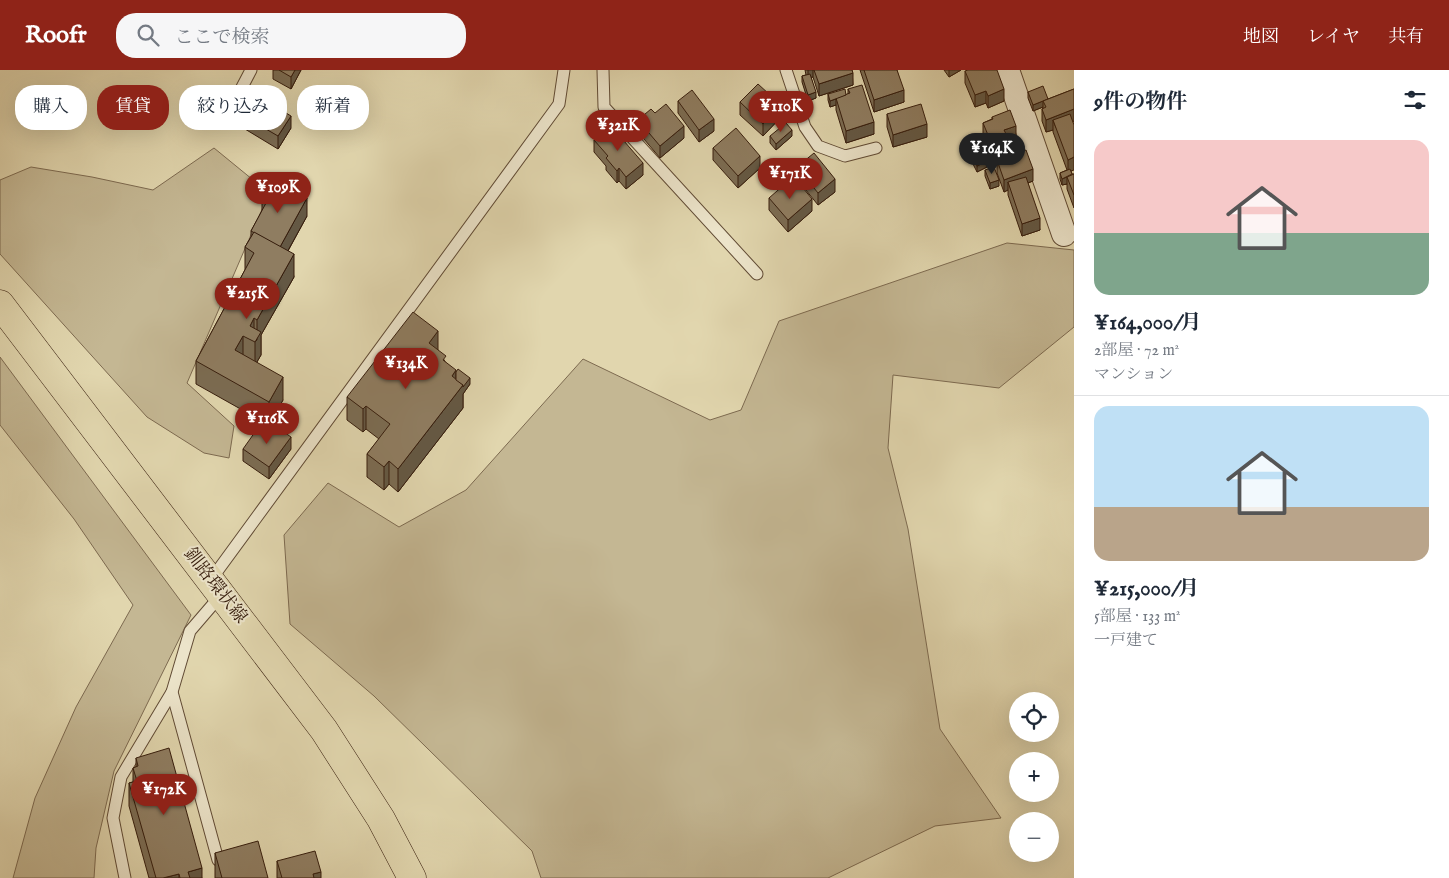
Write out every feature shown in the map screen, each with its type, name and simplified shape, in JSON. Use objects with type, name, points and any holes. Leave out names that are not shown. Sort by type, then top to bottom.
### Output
[{"type":"main road","name":"釧路環状線","points":[[0,304],[324,730],[381,819],[412,878]]},
{"type":"street","points":[[1007,70],[1064,234]]},
{"type":"lane","points":[[243,85],[251,70]]},
{"type":"lane","points":[[125,878],[112,818],[121,777],[172,692],[190,631],[216,588],[559,104],[564,70]]},
{"type":"lane","points":[[603,70],[604,107],[757,274]]},
{"type":"lane","points":[[786,70],[805,127],[818,146],[845,156],[876,148]]},
{"type":"lane","points":[[172,692],[218,860]]},
{"type":"shaded area","points":[[214,148],[269,193],[187,383],[234,426],[229,458],[204,453],[147,417],[0,254],[0,180],[31,167],[153,190]]},
{"type":"shaded area","points":[[1007,243],[1074,250],[1074,327],[999,388],[893,375],[888,448],[908,529],[940,729],[1001,818],[935,826],[828,878],[541,878],[532,851],[374,696],[290,624],[284,535],[328,483],[399,527],[466,490],[583,359],[710,420],[741,410],[779,321]]},
{"type":"shaded area","points":[[0,357],[191,615],[114,771],[96,848],[94,878],[13,878],[35,798],[76,707],[133,605],[74,519],[0,425]]},
{"type":"building","points":[[279,70],[295,70],[291,77]]},
{"type":"building","points":[[814,70],[852,70],[853,73],[819,84]]},
{"type":"building","points":[[864,70],[897,70],[904,90],[874,100]]},
{"type":"building","points":[[997,70],[1004,89],[988,96],[986,91],[975,95],[965,71]]},
{"type":"building","points":[[810,74],[816,92],[808,95],[802,76]]},
{"type":"building","points":[[758,84],[781,105],[763,124],[740,102]]},
{"type":"building","points":[[862,85],[874,122],[846,131],[836,98],[850,93],[848,89]]},
{"type":"building","points":[[1043,86],[1048,99],[1033,105],[1028,92]]},
{"type":"building","points":[[845,89],[846,95],[830,101],[828,94]]},
{"type":"building","points":[[1074,89],[1074,109],[1046,120],[1042,109],[1046,107],[1043,101]]},
{"type":"building","points":[[692,90],[714,119],[699,130],[678,101]]},
{"type":"building","points":[[666,104],[684,126],[660,146],[638,120],[651,109],[655,113]]},
{"type":"building","points":[[921,104],[927,124],[893,135],[887,114]]},
{"type":"building","points":[[1010,110],[1016,126],[1004,130],[1006,134],[994,139],[991,134],[988,135],[983,123],[993,119],[992,117]]},
{"type":"building","points":[[287,114],[291,116],[287,122]]},
{"type":"building","points":[[1070,114],[1074,125],[1074,157],[1068,160],[1053,120]]},
{"type":"building","points":[[603,115],[612,120],[601,135],[594,131]]},
{"type":"building","points":[[786,123],[792,130],[776,144],[770,136]]},
{"type":"building","points":[[611,126],[643,163],[626,177],[619,168],[617,171],[606,158],[608,156],[594,140]]},
{"type":"building","points":[[736,128],[760,156],[738,176],[713,148]]},
{"type":"building","points":[[268,130],[282,130],[278,136]]},
{"type":"building","points":[[981,136],[985,147],[979,149],[974,138]]},
{"type":"building","points":[[1026,150],[1033,169],[1004,180],[997,160]]},
{"type":"building","points":[[983,151],[987,161],[977,166],[972,156]]},
{"type":"building","points":[[814,153],[835,179],[818,193],[797,167]]},
{"type":"building","points":[[994,167],[999,180],[990,183],[985,170]]},
{"type":"building","points":[[1070,169],[1072,174],[1062,179],[1060,173]]},
{"type":"building","points":[[1074,174],[1074,195],[1067,177]]},
{"type":"building","points":[[1026,177],[1040,218],[1022,224],[1008,182]]},
{"type":"building","points":[[281,183],[307,198],[280,247],[251,231],[266,203],[262,200],[271,184],[278,188]]},
{"type":"building","points":[[799,183],[812,199],[788,220],[769,198],[785,184],[791,191]]},
{"type":"building","points":[[254,232],[294,254],[257,320],[254,318],[250,326],[261,332],[255,342],[243,336],[235,350],[283,377],[269,402],[196,361],[254,253],[245,247]]},
{"type":"building","points":[[413,312],[438,331],[429,343],[446,356],[443,360],[456,370],[452,376],[463,385],[398,469],[389,461],[384,467],[367,454],[390,424],[366,406],[363,409],[347,397]]},
{"type":"building","points":[[458,369],[470,378],[463,387],[456,380]]},
{"type":"building","points":[[260,425],[273,434],[278,428],[291,437],[269,467],[243,449]]},
{"type":"building","points":[[169,748],[202,868],[188,872],[190,878],[180,878],[179,874],[156,878],[129,783],[137,781],[133,768],[138,766],[136,758]]},
{"type":"building","points":[[258,841],[268,878],[222,878],[215,853]]},
{"type":"building","points":[[315,851],[321,872],[313,874],[314,878],[282,878],[277,861]]}]
